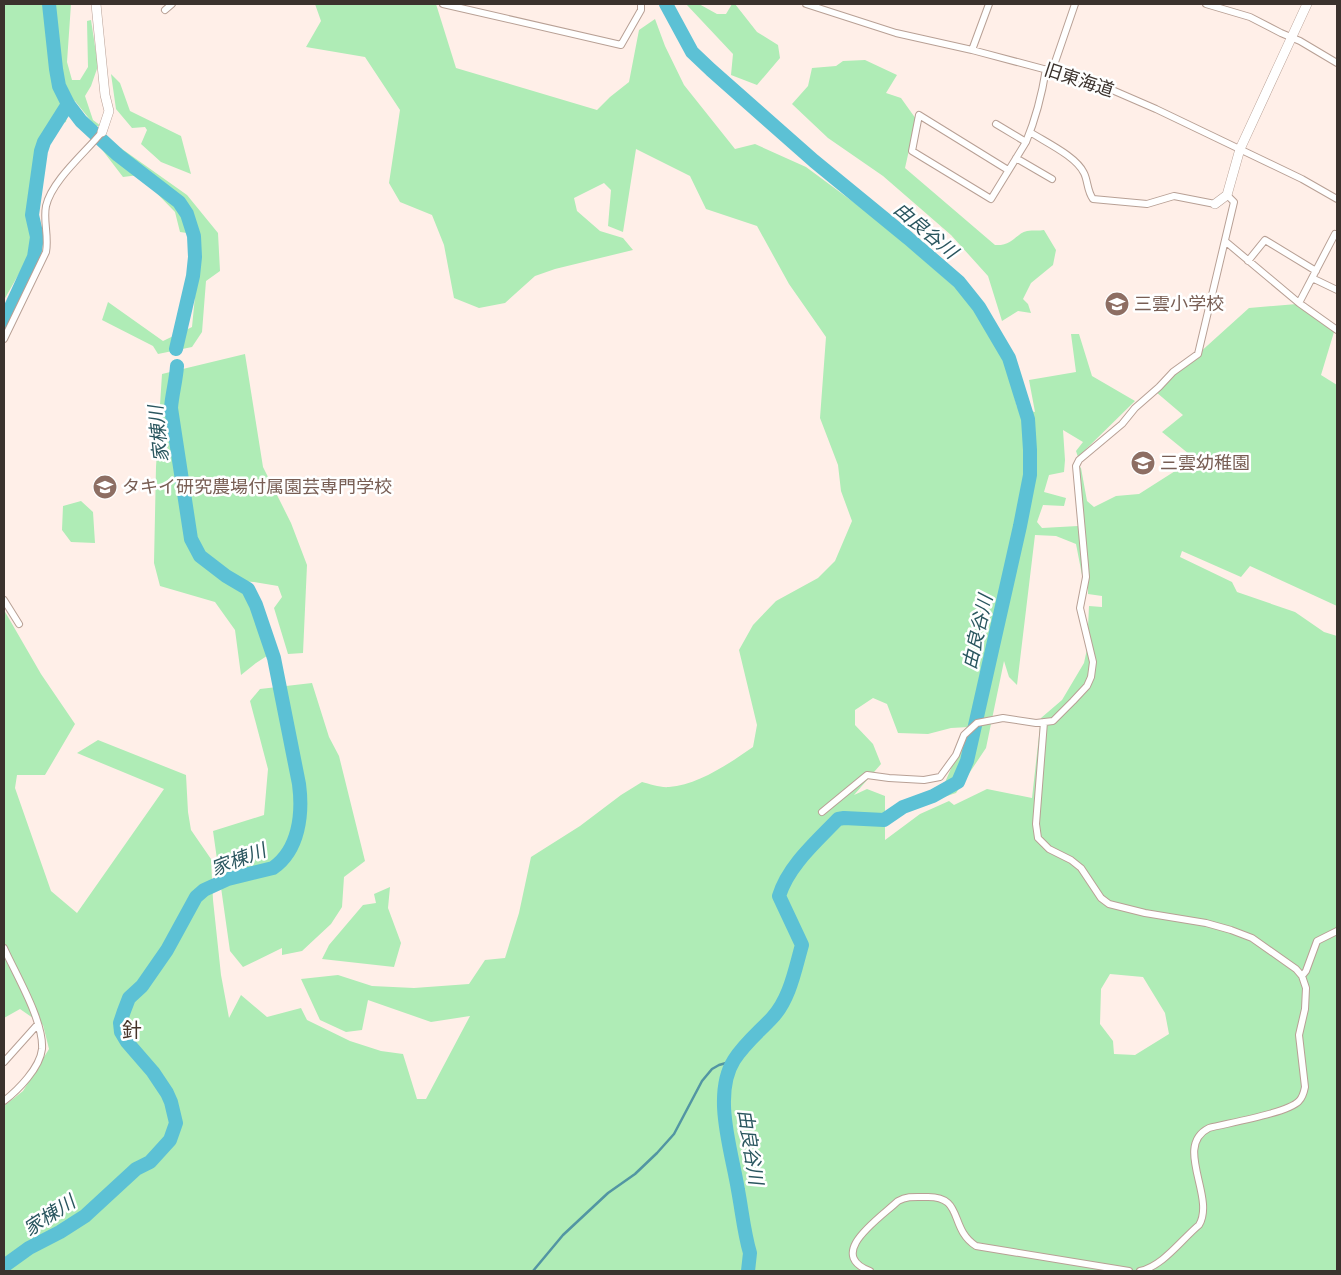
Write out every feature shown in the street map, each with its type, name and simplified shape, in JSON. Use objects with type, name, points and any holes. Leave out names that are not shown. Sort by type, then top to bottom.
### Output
[{"type":"street","points":[[4,339],[46,252],[45,213],[52,191],[102,132],[109,111],[104,95],[96,4]]},
{"type":"street","points":[[165,10],[172,4]]},
{"type":"street","points":[[443,4],[621,45],[641,10],[642,4]]},
{"type":"street","name":"旧東海道","points":[[806,4],[872,26],[1096,83],[1240,149],[1302,179],[1337,199]]},
{"type":"street","points":[[972,50],[989,4]]},
{"type":"street","points":[[1008,170],[918,115],[912,151],[991,199],[1026,142],[1049,70],[1075,4]]},
{"type":"street","points":[[1206,4],[1250,17],[1300,41],[1337,63]]},
{"type":"street","points":[[1030,132],[1077,164],[1084,173],[1089,194],[1093,199],[1147,204],[1174,196],[1215,204],[1227,195],[1240,149],[1307,4]]},
{"type":"street","points":[[996,124],[1026,142]]},
{"type":"street","points":[[1016,158],[1052,179]]},
{"type":"street","points":[[822,812],[867,775],[924,780],[940,777],[956,755],[964,735],[977,723],[1003,718],[1044,722],[1053,721],[1086,686],[1091,677],[1093,667],[1080,608],[1086,577],[1086,565],[1076,466],[1080,460],[1122,424],[1135,408],[1173,372],[1198,354],[1234,202],[1227,195]]},
{"type":"street","points":[[1299,303],[1334,234]]},
{"type":"street","points":[[1248,261],[1265,240],[1316,271]]},
{"type":"street","points":[[1225,241],[1299,303],[1337,330]]},
{"type":"street","points":[[1312,278],[1337,290]]},
{"type":"street","points":[[4,600],[18,624]]},
{"type":"street","points":[[1044,722],[1036,824],[1038,838],[1049,849],[1071,860],[1081,868],[1101,898],[1110,904],[1145,913],[1206,923],[1252,938],[1282,958],[1302,976],[1306,988],[1305,1009],[1299,1035],[1305,1087],[1304,1095],[1288,1109],[1210,1128],[1202,1132],[1196,1139],[1195,1152],[1204,1218],[1199,1225],[1156,1264],[1140,1271]]},
{"type":"street","points":[[1302,976],[1306,971],[1317,941],[1337,931]]},
{"type":"street","points":[[4,948],[30,1001],[38,1024],[42,1050],[25,1081],[4,1101]]},
{"type":"street","points":[[4,1062],[38,1024]]},
{"type":"street","points":[[870,1271],[863,1269],[855,1262],[852,1255],[854,1244],[864,1232],[898,1201],[904,1198],[937,1196],[949,1202],[962,1232],[969,1242],[976,1246],[1129,1271]]},
{"type":"green space","points":[[4,4],[71,4],[67,62],[72,80],[80,80],[88,67],[87,21],[91,20],[98,66],[91,86],[85,96],[93,120],[101,126],[95,126],[75,101],[69,104],[66,122],[47,128],[40,151],[33,249],[4,300]]},
{"type":"green space","points":[[315,4],[436,4],[456,68],[597,110],[629,82],[639,30],[655,19],[665,46],[684,85],[735,149],[755,144],[806,167],[879,221],[974,304],[1005,362],[1017,407],[1035,412],[1029,380],[1076,372],[1071,334],[1079,334],[1092,376],[1135,401],[1078,457],[1076,451],[1083,442],[1063,430],[1064,472],[1049,475],[1044,492],[1066,498],[1064,506],[1043,505],[1037,522],[1042,528],[1078,526],[1084,577],[1083,580],[1076,544],[1056,536],[1035,535],[1017,685],[1009,677],[1004,661],[986,748],[956,793],[944,797],[943,787],[969,727],[951,728],[928,734],[898,733],[887,704],[873,698],[855,710],[855,725],[873,744],[881,764],[854,795],[867,789],[885,796],[885,840],[920,814],[949,801],[954,805],[987,789],[1032,798],[1041,718],[1062,700],[1084,663],[1087,649],[1089,606],[1102,607],[1102,596],[1088,594],[1078,465],[1081,468],[1087,501],[1094,507],[1116,496],[1139,494],[1183,466],[1209,466],[1189,454],[1162,432],[1183,415],[1156,392],[1249,308],[1297,304],[1334,332],[1321,375],[1337,385],[1337,606],[1250,566],[1241,577],[1182,551],[1180,557],[1232,582],[1237,592],[1295,612],[1324,632],[1337,636],[1337,1271],[4,1271],[4,1106],[23,1091],[49,1049],[43,1025],[20,1009],[4,1018],[4,610],[41,674],[75,724],[45,775],[17,775],[15,788],[51,891],[77,913],[164,789],[77,753],[98,740],[186,775],[191,830],[211,859],[213,900],[221,975],[229,1018],[241,995],[267,1017],[301,1008],[307,1020],[350,1041],[381,1051],[403,1054],[417,1099],[426,1099],[470,1016],[431,1022],[368,1000],[362,1030],[346,1032],[320,1020],[301,979],[338,975],[372,986],[414,988],[469,984],[485,960],[505,958],[519,913],[531,857],[580,826],[621,795],[642,782],[666,787],[691,782],[713,772],[753,747],[757,725],[739,650],[753,625],[776,601],[818,578],[835,561],[852,521],[841,491],[838,465],[820,418],[826,337],[789,284],[757,226],[706,209],[690,176],[636,149],[623,232],[608,226],[611,190],[604,183],[574,198],[577,211],[600,231],[623,238],[633,250],[555,269],[535,276],[505,303],[479,308],[454,298],[444,245],[432,215],[400,202],[389,183],[400,110],[365,57],[306,47],[321,21]],"holes":[[[1110,974],[1143,977],[1165,1013],[1169,1034],[1135,1055],[1114,1054],[1113,1041],[1100,1024],[1101,989]]]},
{"type":"green space","points":[[686,4],[699,4],[717,14],[726,14],[732,4],[735,4],[757,32],[778,45],[780,58],[757,85],[731,75],[733,54]]},
{"type":"green space","points":[[865,60],[897,75],[886,93],[901,98],[916,119],[905,168],[995,245],[1006,244],[1027,231],[1044,230],[1056,250],[1053,265],[1031,283],[1023,299],[1028,304],[1031,313],[1018,311],[1002,321],[988,276],[951,235],[883,176],[828,138],[792,104],[808,86],[812,68],[836,66],[843,61]]},
{"type":"green space","points":[[111,74],[120,83],[130,111],[181,136],[191,174],[161,162],[141,144],[147,130],[145,127],[132,128],[116,109]]},
{"type":"green space","points":[[108,139],[187,195],[218,233],[220,271],[206,281],[202,332],[192,347],[158,354],[153,346],[102,320],[108,302],[163,341],[192,327],[201,235],[180,232],[175,212],[139,175],[123,177],[100,147]]},
{"type":"green space","points":[[245,354],[263,467],[291,523],[307,565],[303,653],[288,654],[274,608],[282,597],[278,586],[238,581],[258,615],[273,652],[241,675],[235,630],[215,602],[160,586],[154,563],[156,467],[162,374]]},
{"type":"green space","points":[[81,501],[93,512],[95,543],[71,542],[62,530],[63,506]]},
{"type":"green space","points":[[312,683],[329,737],[339,756],[365,861],[344,877],[342,907],[331,924],[302,951],[282,955],[282,948],[243,967],[230,951],[213,831],[264,815],[268,769],[250,701],[260,689]]},
{"type":"green space","points":[[390,887],[388,908],[401,943],[394,967],[322,959],[329,945],[363,905],[376,903],[374,894]]},
{"type":"waterway","name":"家棟川","points":[[49,4],[59,86],[68,104],[81,121],[118,155],[179,202],[187,214],[194,236],[195,257],[193,276],[176,349]]},
{"type":"waterway","name":"由良谷川","points":[[666,4],[692,52],[814,161],[959,282],[979,307],[1009,358],[1028,419],[1030,475],[967,761],[958,782],[933,796],[903,807],[884,820],[838,819],[796,865],[783,885],[779,896],[802,945],[794,974],[788,993],[778,1010],[734,1060],[724,1090],[728,1141],[750,1253],[748,1271]]},
{"type":"waterway","points":[[4,322],[34,257],[37,237],[32,215],[41,151],[44,142],[68,104]]},
{"type":"waterway","name":"家棟川","points":[[4,1266],[29,1248],[85,1216],[136,1169],[150,1162],[170,1140],[176,1123],[167,1093],[121,1032],[120,1023],[129,998],[142,986],[167,950],[196,897],[204,890],[228,879],[273,868],[289,852],[297,830],[300,807],[299,784],[274,658],[256,605],[248,589],[226,576],[200,556],[191,539],[171,408],[177,366]]},
{"type":"waterway","points":[[533,1271],[563,1235],[608,1193],[635,1174],[674,1134],[702,1081],[712,1069],[733,1061]]},
{"type":"place","name":"三雲小学校","points":[[1117,304]]},
{"type":"place","name":"三雲幼稚園","points":[[1143,463]]},
{"type":"place","name":"タキイ研究農場付属園芸専門学校","points":[[105,487]]},
{"type":"district","name":"針","points":[[132,1030]]}]
